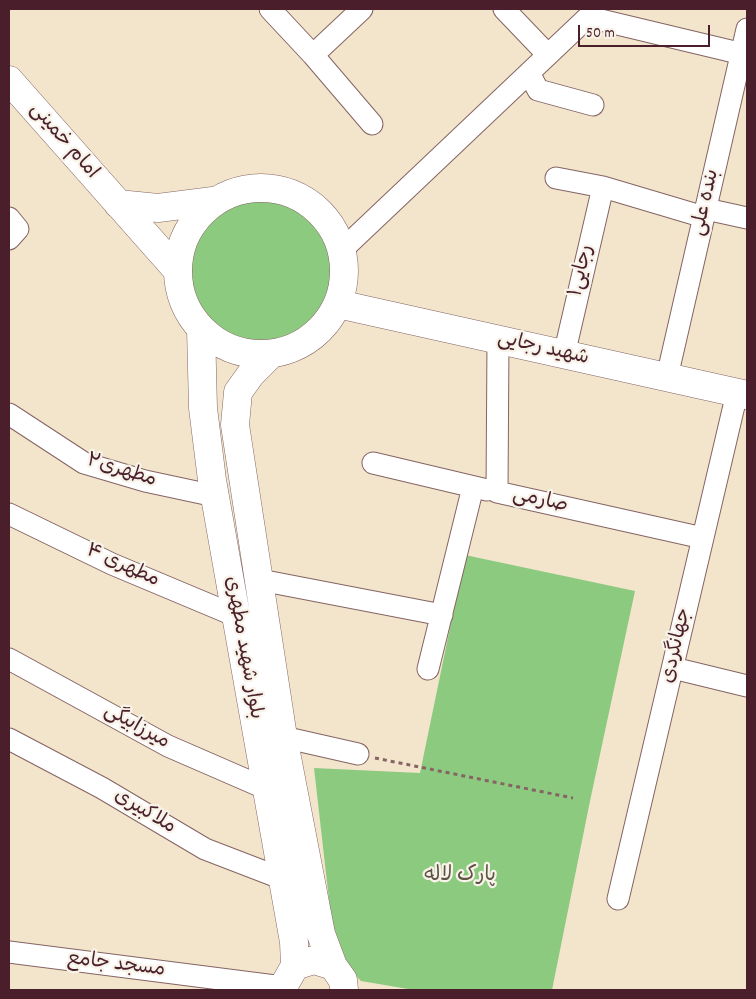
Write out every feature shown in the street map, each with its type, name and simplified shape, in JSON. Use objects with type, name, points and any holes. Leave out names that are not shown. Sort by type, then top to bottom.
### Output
[{"type":"main road","name":"امام خمینی","points":[[9,80],[177,270]]},
{"type":"main road","points":[[118,204],[158,208],[213,201],[237,190],[264,186],[290,192],[314,205],[332,226],[342,250],[345,277],[338,304],[328,322],[312,338],[293,349],[272,354],[246,353],[221,345],[201,329],[188,311],[182,298],[177,270],[181,244],[185,236],[194,220],[213,201]]},
{"type":"main road","name":"شهید رجایی","points":[[338,304],[742,394]]},
{"type":"main road","name":"بلوار شهید مطهری","points":[[201,329],[203,408],[236,616],[282,879],[289,971]]},
{"type":"main road","name":"بلوار شهید مطهری","points":[[272,354],[251,374],[238,392],[235,425],[284,737],[321,934],[338,978]]},
{"type":"main road","points":[[289,971],[308,944],[321,934]]},
{"type":"main road","points":[[289,971],[314,960],[338,978]]},
{"type":"street","points":[[270,9],[313,55],[372,124]]},
{"type":"street","points":[[313,55],[362,9]]},
{"type":"street","points":[[504,9],[548,56]]},
{"type":"street","points":[[342,250],[588,17],[744,54]]},
{"type":"street","name":"بنده علی","points":[[667,377],[744,54],[747,29]]},
{"type":"street","points":[[529,73],[538,90],[593,105]]},
{"type":"street","points":[[556,178],[603,186],[705,213],[747,218]]},
{"type":"street","name":"رجایی۱","points":[[564,355],[603,186]]},
{"type":"street","points":[[9,218],[18,229],[9,239]]},
{"type":"street","name":"صارمی","points":[[498,340],[497,492],[703,538]]},
{"type":"street","name":"جهانگردی","points":[[618,899],[703,538],[742,394]]},
{"type":"street","name":"مطهری۲","points":[[9,414],[84,463],[145,481],[216,496]]},
{"type":"street","points":[[373,463],[497,492]]},
{"type":"street","points":[[428,669],[473,486]]},
{"type":"street","name":"مطهری ۴","points":[[9,514],[112,564],[236,616]]},
{"type":"street","points":[[260,580],[442,615]]},
{"type":"street","name":"میرزابیگی","points":[[9,659],[168,746],[267,789]]},
{"type":"street","points":[[673,668],[747,686]]},
{"type":"street","points":[[284,737],[358,754]]},
{"type":"street","name":"ملاکبیری","points":[[9,739],[102,788],[205,849],[282,879]]},
{"type":"street","name":"مسجد جامع","points":[[9,952],[289,971]]},
{"type":"path","points":[[358,754],[573,798]]},
{"type":"green space","points":[[258,200],[286,206],[298,212],[309,222],[319,233],[325,245],[331,273],[325,301],[319,313],[309,324],[298,334],[286,340],[258,346],[230,340],[218,334],[207,324],[197,313],[191,301],[185,273],[191,245],[197,233],[207,222],[218,212],[230,206]]},
{"type":"green space","name":"پارک لاله","points":[[465,555],[635,591],[552,990],[414,990],[361,981],[342,961],[332,926],[314,768],[420,773]]}]
